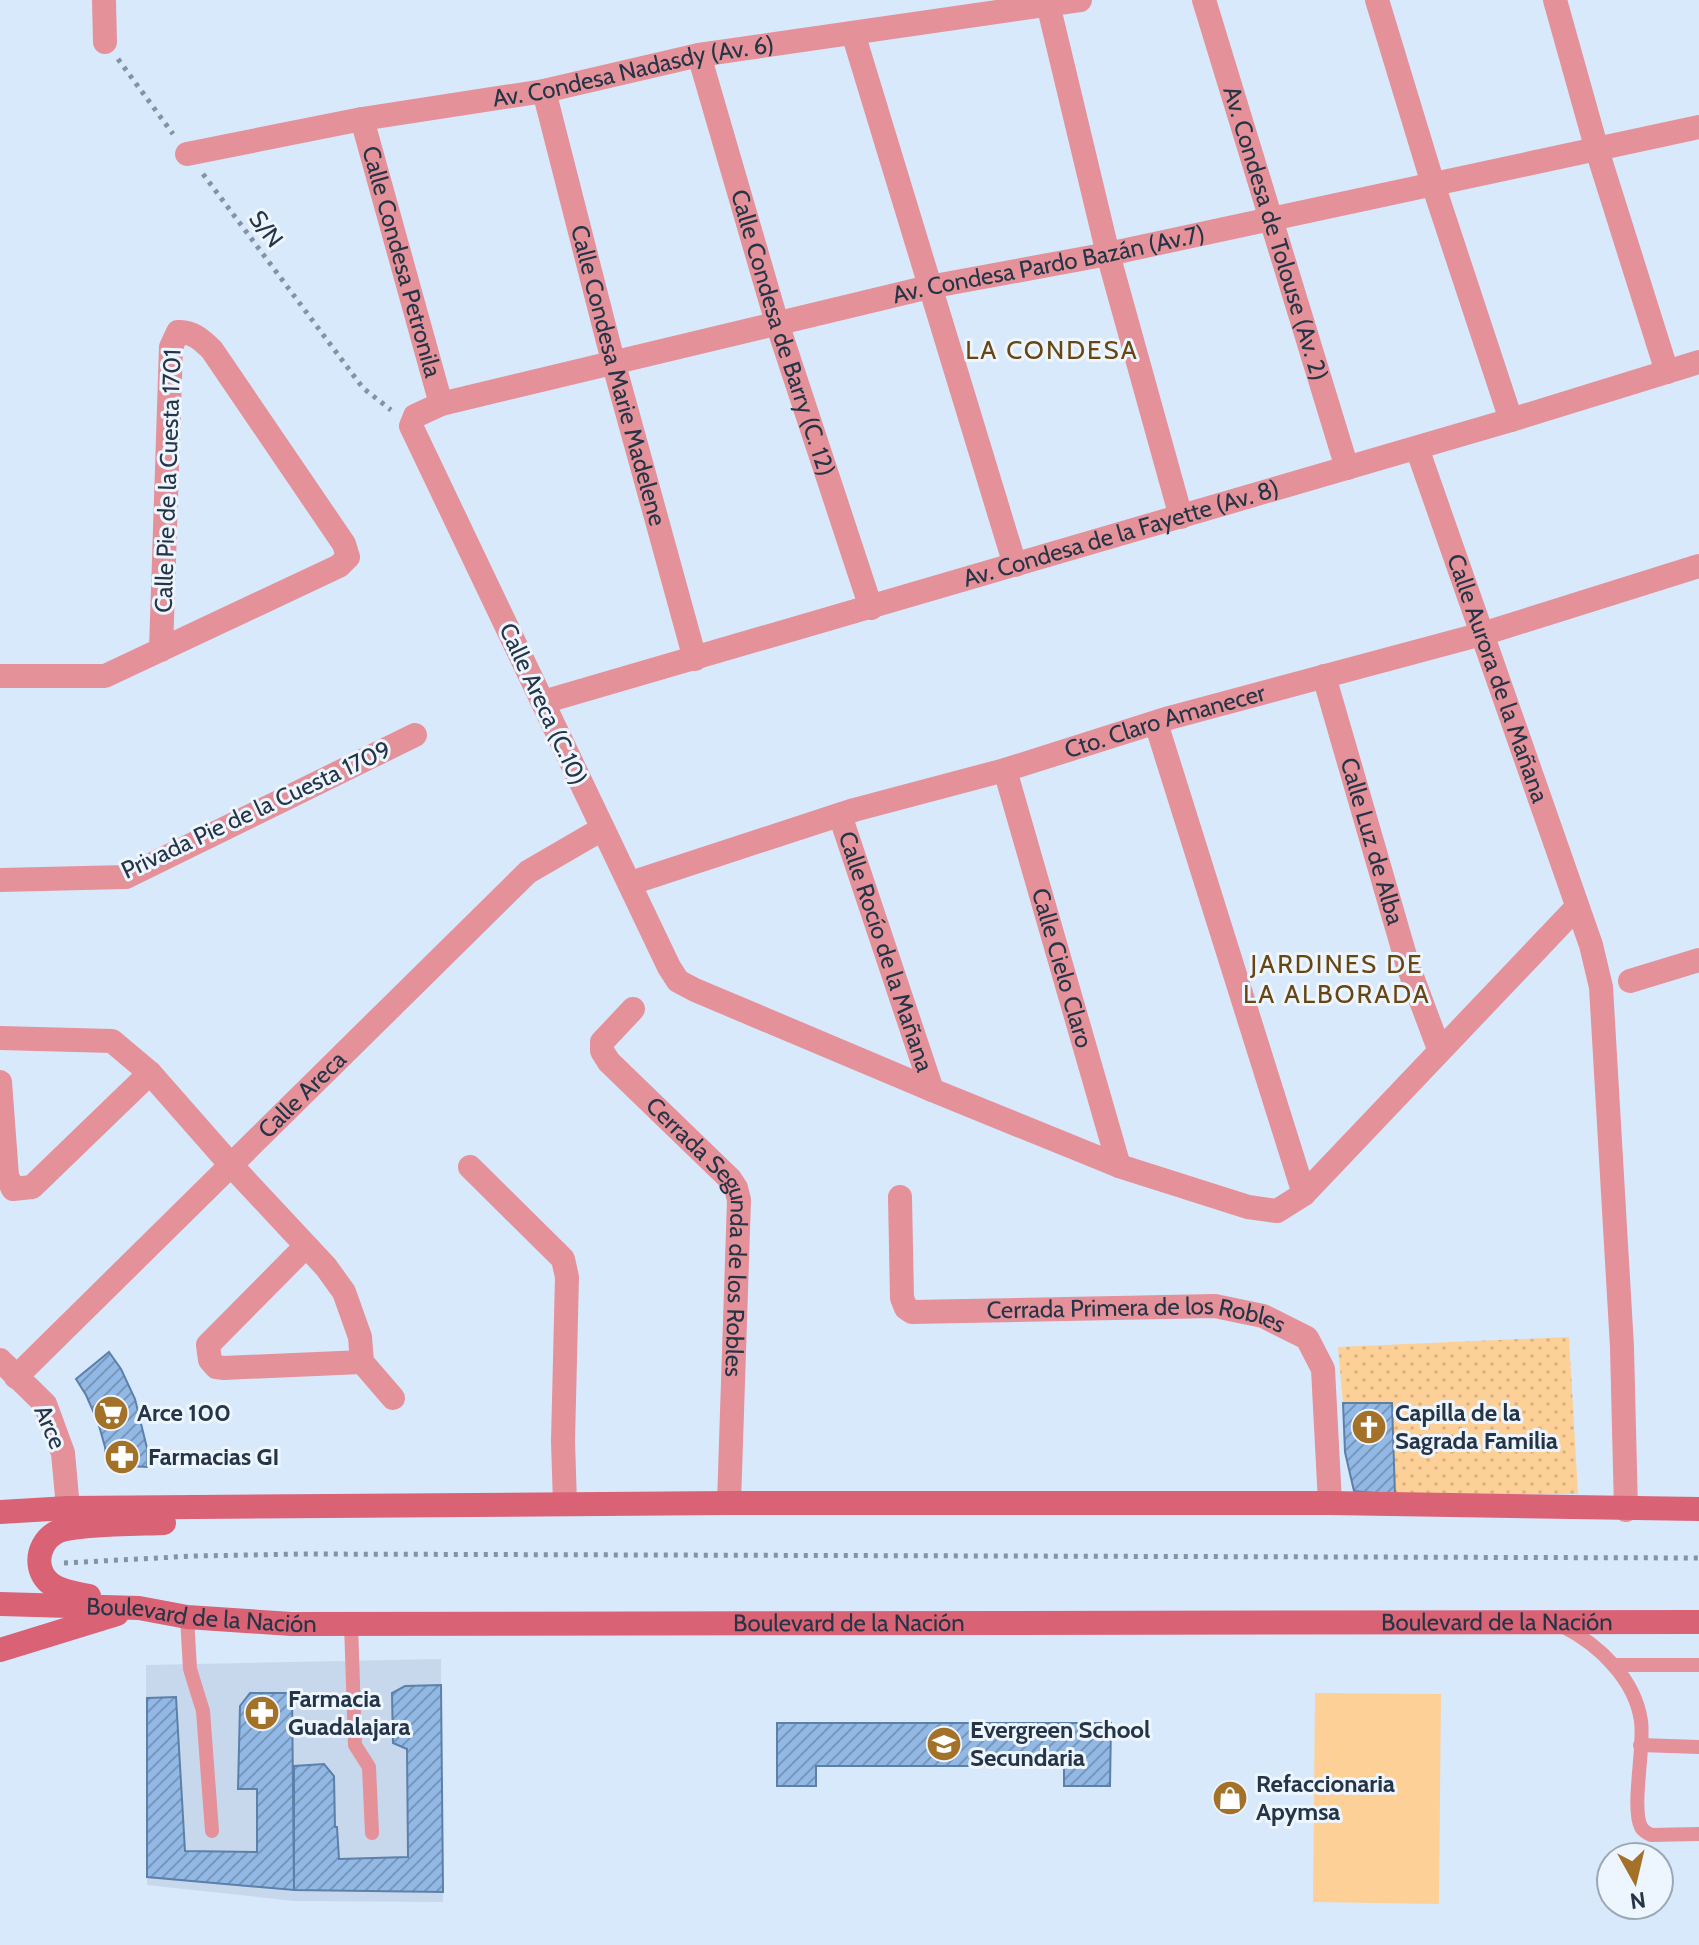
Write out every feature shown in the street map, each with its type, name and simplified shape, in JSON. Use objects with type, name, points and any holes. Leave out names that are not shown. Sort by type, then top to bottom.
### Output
[{"type":"main road","points":[[0,1512],[68,1508],[729,1503],[1330,1503],[1699,1509]]},
{"type":"main road","points":[[139,1608],[56,1588],[48,1582],[39,1565],[43,1545],[57,1532],[66,1529],[314,1507]]},
{"type":"main road","name":"Boulevard de la Nación","points":[[0,1604],[139,1608],[187,1617],[291,1624],[1699,1622]]},
{"type":"main road","points":[[0,1650],[139,1608]]},
{"type":"street","points":[[104,0],[105,42]]},
{"type":"street","name":"Av. Condesa Nadasdy (Av. 6)","points":[[187,154],[362,119],[544,91],[699,55],[1080,0]]},
{"type":"street","name":"Av. Condesa de Tolouse (Av. 2)","points":[[1204,0],[1347,468]]},
{"type":"street","points":[[1377,0],[1433,184],[1511,420]]},
{"type":"street","points":[[1555,0],[1597,150],[1667,372]]},
{"type":"street","points":[[1048,4],[1108,254],[1181,517]]},
{"type":"street","points":[[853,33],[1015,565]]},
{"type":"street","name":"Calle Condesa de Barry (C. 12)","points":[[699,55],[777,323],[871,608]]},
{"type":"street","name":"Calle Condesa Marie Madelene","points":[[544,91],[613,361],[695,659]]},
{"type":"street","name":"Calle Condesa Petronila","points":[[362,119],[441,404]]},
{"type":"street","name":"Av. Condesa Pardo Bazán (Av.7)","points":[[411,426],[415,416],[441,404],[929,287],[1108,254],[1699,127]]},
{"type":"street","name":"Calle Pie de la Cuesta 1701","points":[[0,676],[105,676],[161,650],[339,566],[348,557],[344,544],[212,350],[203,340],[185,331],[178,332],[171,347],[161,650]]},
{"type":"street","name":"Av. Condesa de la Fayette (Av. 8)","points":[[543,702],[1417,448],[1699,362]]},
{"type":"street","name":"Calle Areca (C.10)","points":[[411,426],[602,829],[678,981],[932,1090]]},
{"type":"street","name":"Calle Aurora de la Mañana","points":[[1417,448],[1591,945],[1601,987],[1622,1347],[1626,1510]]},
{"type":"street","name":"Cto. Claro Amanecer","points":[[631,883],[840,815],[1005,770],[1156,723],[1482,634],[1699,566]]},
{"type":"street","name":"Calle Luz de Alba","points":[[1324,676],[1408,966],[1439,1049]]},
{"type":"street","points":[[1156,723],[1304,1194]]},
{"type":"street","name":"Privada Pie de la Cuesta 1709","points":[[0,880],[126,877],[415,735]]},
{"type":"street","name":"Calle Cielo Claro","points":[[1005,770],[1119,1166]]},
{"type":"street","name":"Calle Rocío de la Mañana","points":[[840,815],[932,1090]]},
{"type":"street","name":"Calle Areca","points":[[8,1369],[230,1164],[528,872],[602,829]]},
{"type":"street","points":[[932,1090],[1119,1166],[1248,1207],[1277,1211],[1304,1194],[1577,907]]},
{"type":"street","points":[[1630,981],[1699,960]]},
{"type":"street","name":"Cerrada Segunda de los Robles","points":[[633,1009],[602,1042],[602,1051],[609,1062],[730,1179],[739,1200],[729,1503]]},
{"type":"street","points":[[0,1038],[112,1041],[150,1073],[344,1292],[360,1337],[362,1362],[393,1398]]},
{"type":"street","points":[[0,1082],[7,1176],[13,1189],[32,1187],[150,1073]]},
{"type":"street","points":[[470,1167],[563,1259],[567,1277],[563,1441],[565,1504]]},
{"type":"street","name":"Cerrada Primera de los Robles","points":[[900,1197],[902,1298],[906,1308],[912,1312],[1215,1306],[1263,1316],[1307,1338],[1323,1369],[1330,1503]]},
{"type":"street","points":[[306,1246],[208,1345],[210,1360],[216,1367],[224,1368],[362,1362]]},
{"type":"street","name":"Arce","points":[[8,1369],[45,1404],[63,1453],[68,1508]]},
{"type":"lane","points":[[187,1617],[190,1669],[203,1711],[212,1831]]},
{"type":"lane","points":[[1557,1623],[1590,1640],[1630,1689],[1641,1720],[1641,1827],[1651,1835],[1699,1834]]},
{"type":"lane","points":[[351,1624],[355,1745],[369,1767],[372,1833]]},
{"type":"lane","points":[[1613,1665],[1699,1665]]},
{"type":"lane","points":[[1640,1745],[1699,1747]]},
{"type":"path","name":"S/N","points":[[105,42],[363,388],[411,426]]},
{"type":"path","points":[[39,1565],[194,1556],[303,1554],[1699,1558]]},
{"type":"shaded area","points":[[1569,1337],[1578,1494],[1395,1495],[1392,1403],[1343,1403],[1338,1347]]},
{"type":"shaded area","points":[[441,1659],[443,1902],[294,1901],[147,1885],[146,1665]]},
{"type":"shaded area","points":[[1315,1693],[1441,1694],[1439,1904],[1313,1902]]},
{"type":"building","points":[[109,1352],[135,1399],[147,1448],[147,1467],[107,1465],[98,1422],[76,1379]]},
{"type":"building","name":"Capilla de la Sagrada Familia","points":[[1343,1403],[1392,1403],[1395,1495],[1354,1491],[1345,1452]]},
{"type":"building","points":[[441,1685],[443,1892],[294,1890],[294,1766],[324,1764],[334,1776],[339,1859],[408,1857],[407,1749],[393,1743],[392,1693],[405,1686]]},
{"type":"building","points":[[250,1693],[292,1693],[294,1890],[147,1877],[147,1698],[176,1697],[185,1851],[257,1852],[257,1789],[238,1789],[240,1706]]},
{"type":"building","points":[[777,1723],[1111,1723],[1110,1786],[1064,1786],[1064,1766],[816,1766],[816,1786],[777,1786]]},
{"type":"place","name":"Arce 100","points":[[111,1413]]},
{"type":"place","name":"Capilla de la Sagrada Familia","points":[[1369,1427]]},
{"type":"place","name":"Farmacias GI","points":[[122,1457]]},
{"type":"place","name":"Farmacia Guadalajara","points":[[262,1713]]},
{"type":"place","name":"Evergreen School Secundaria","points":[[944,1744]]},
{"type":"place","name":"Refaccionaria Apymsa","points":[[1230,1798]]},
{"type":"district","name":"LA CONDESA","points":[[1052,350]]},
{"type":"district","name":"JARDINES DE LA ALBORADA","points":[[1337,979]]}]
